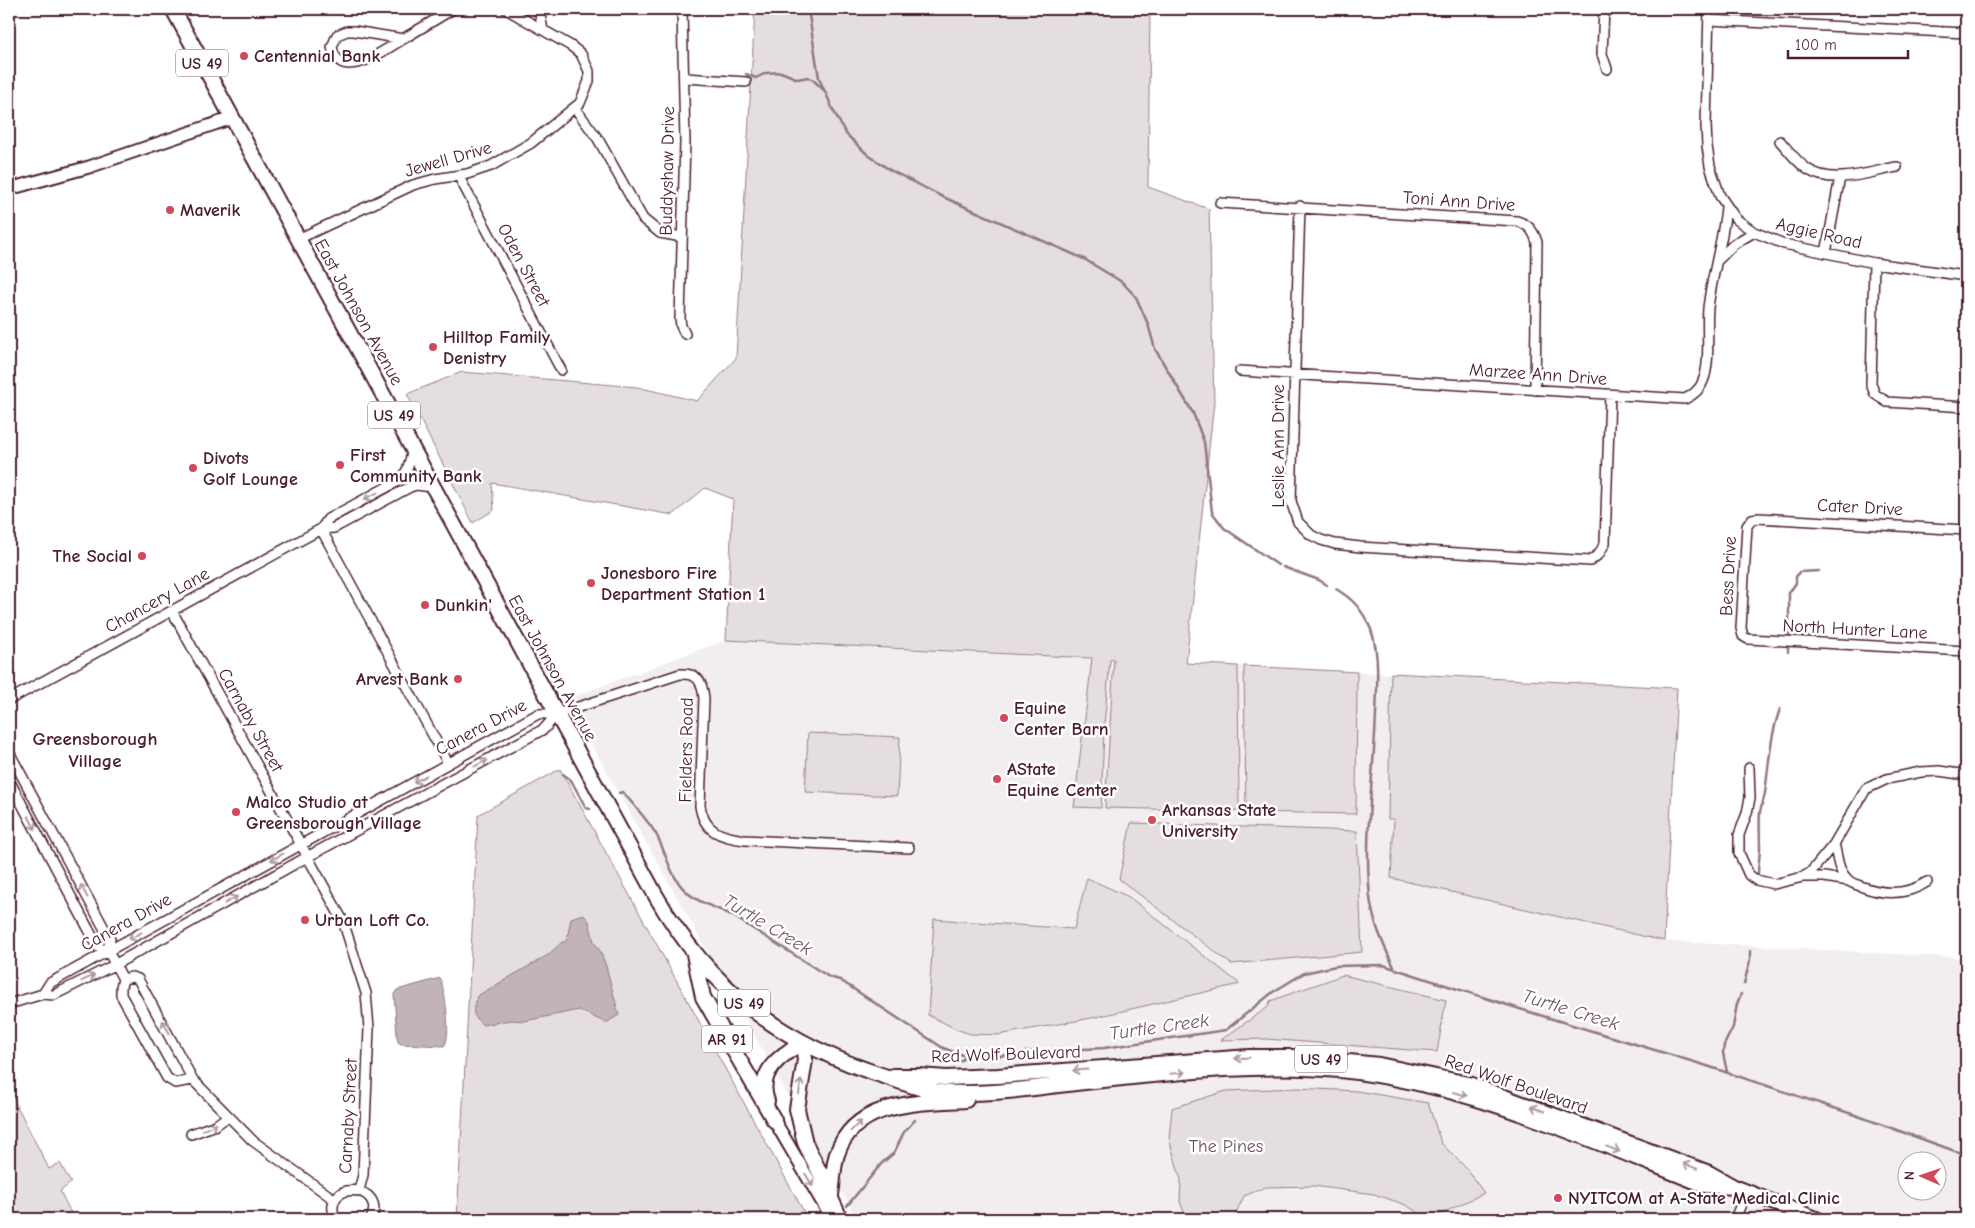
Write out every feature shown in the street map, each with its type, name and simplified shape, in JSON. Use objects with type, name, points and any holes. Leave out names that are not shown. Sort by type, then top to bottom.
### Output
[{"type":"highway","name":"East Johnson Avenue","points":[[173,9],[614,818]]},
{"type":"highway","name":"Red Wolf Boulevard","points":[[614,818],[670,920],[694,953],[716,978],[744,1003],[803,1042],[842,1061],[914,1087],[938,1092],[1010,1091],[1142,1076],[1270,1067],[1298,1067],[1372,1074],[1433,1086],[1484,1100],[1705,1185],[1740,1190]]},
{"type":"highway","name":"AR 91","points":[[694,953],[703,997],[774,1120]]},
{"type":"highway","points":[[774,1120],[764,1094],[765,1076],[773,1063],[803,1042],[805,1060],[797,1109],[805,1143],[831,1196]]},
{"type":"highway","name":"Red Wolf Boulevard","points":[[887,1077],[919,1076],[946,1078],[998,1076],[1250,1057],[1298,1057],[1379,1065],[1468,1084],[1709,1173],[1740,1190],[1816,1219]]},
{"type":"highway","points":[[831,1196],[834,1168],[842,1142],[860,1121],[873,1113],[900,1106],[986,1098],[1010,1091]]},
{"type":"main road","points":[[9,189],[89,167],[232,118]]},
{"type":"main road","name":"AR 91","points":[[774,1120],[832,1219]]},
{"type":"main road","points":[[831,1196],[842,1219]]},
{"type":"street","points":[[402,39],[347,30],[337,35],[332,47],[336,57],[342,63],[354,64],[370,58],[453,9]]},
{"type":"street","points":[[506,9],[543,30]]},
{"type":"street","points":[[539,9],[543,30]]},
{"type":"street","name":"Buddyshaw Drive","points":[[682,9],[685,142],[680,318],[685,334]]},
{"type":"street","points":[[1604,9],[1602,54],[1607,69]]},
{"type":"street","name":"Aggie Road","points":[[1709,9],[1707,146],[1712,176],[1726,206],[1736,219],[1754,232],[1779,243],[1874,263],[1966,276]]},
{"type":"street","points":[[1709,20],[1966,33]]},
{"type":"street","name":"Jewell Drive","points":[[298,239],[413,185],[475,172],[502,160],[531,142],[575,108],[580,103],[589,81],[588,66],[581,54],[571,46],[543,30]]},
{"type":"street","points":[[685,78],[746,82]]},
{"type":"street","points":[[575,108],[598,139],[643,219],[660,233],[682,237]]},
{"type":"street","points":[[1780,141],[1805,168],[1822,176],[1840,177],[1897,167]]},
{"type":"street","name":"Oden Street","points":[[458,176],[561,370]]},
{"type":"street","points":[[1826,253],[1840,177]]},
{"type":"street","name":"Toni Ann Drive","points":[[1220,203],[1300,206],[1517,221],[1530,227],[1534,232],[1537,242],[1535,390]]},
{"type":"street","name":"Leslie Ann Drive","points":[[1300,206],[1292,502],[1298,522],[1311,535],[1320,540],[1347,546],[1587,562],[1599,554],[1604,543],[1610,395]]},
{"type":"street","name":"Marzee Ann Drive","points":[[1240,371],[1682,400],[1693,394],[1704,380],[1708,308],[1723,234],[1726,206]]},
{"type":"street","points":[[1718,260],[1734,244],[1754,232]]},
{"type":"street","points":[[1874,263],[1871,384],[1875,394],[1887,402],[1966,407]]},
{"type":"street","name":"Chancery Lane","points":[[9,700],[321,529],[328,520],[402,479],[409,465],[413,450]]},
{"type":"street","name":"Chancery Lane","points":[[321,529],[334,528],[410,487],[416,485],[433,487]]},
{"type":"street","name":"Cater Drive","points":[[1752,519],[1966,530]]},
{"type":"street","name":"Bess Drive","points":[[1743,636],[1741,628],[1747,526],[1752,519]]},
{"type":"street","points":[[321,529],[448,763]]},
{"type":"street","name":"Carnaby Street","points":[[172,611],[342,921],[366,993],[368,1081],[363,1175],[359,1190]]},
{"type":"street","name":"North Hunter Lane","points":[[1743,636],[1748,640],[1966,651]]},
{"type":"street","name":"Fielders Road","points":[[557,714],[652,682],[680,674],[690,674],[698,678],[703,688],[700,806],[702,817],[708,827],[730,838],[745,840],[909,848]]},
{"type":"street","name":"Canera Drive","points":[[43,994],[50,983],[448,763],[538,714],[557,714]]},
{"type":"street","name":"Canera Drive","points":[[9,1004],[43,994],[54,995],[116,964],[544,729],[557,714]]},
{"type":"street","points":[[9,752],[110,939],[108,951]]},
{"type":"street","points":[[1749,768],[1750,798],[1739,835],[1738,845],[1747,873],[1756,880],[1765,883],[1780,883],[1803,877],[1824,877],[1849,881],[1868,888],[1893,893],[1908,892],[1927,882]]},
{"type":"street","points":[[1803,877],[1810,872],[1834,844],[1863,792],[1875,784],[1921,772],[1940,771],[1966,774]]},
{"type":"street","points":[[9,780],[98,947],[108,951],[116,964],[123,979],[121,995],[167,1078],[175,1083],[194,1080]]},
{"type":"street","points":[[1834,844],[1839,867],[1849,881]]},
{"type":"street","points":[[123,979],[132,977],[138,979],[143,985],[194,1080],[252,1141],[336,1200],[333,1206],[336,1219]]},
{"type":"street","points":[[191,1134],[216,1125],[227,1116]]},
{"type":"street","name":"Carnaby Street","points":[[336,1200],[345,1191],[359,1190],[365,1193],[372,1203],[374,1210],[371,1219]]},
{"type":"street","points":[[1736,1219],[1740,1190]]},
{"type":"shaded area","name":"Arkansas State University","points":[[726,640],[1677,688],[1664,941],[1966,958],[1966,1219],[857,1219],[566,699]]},
{"type":"shaded area","points":[[583,914],[589,921],[594,942],[606,966],[619,1015],[606,1023],[579,1010],[525,1021],[510,1020],[483,1025],[474,1015],[474,1005],[477,996],[548,955],[562,942],[565,942],[571,918]]},
{"type":"shaded area","points":[[440,978],[446,1002],[448,1024],[444,1046],[401,1044],[398,1042],[397,1036],[394,994],[397,990]]},
{"type":"green space","points":[[755,9],[1150,9],[1148,187],[1209,209],[1214,402],[1186,663],[1238,666],[1239,811],[1105,808],[1114,659],[1110,660],[1104,726],[1084,727],[1092,658],[726,640],[733,499],[705,488],[673,515],[492,483],[494,510],[473,523],[407,394],[462,372],[637,387],[697,401],[736,358]]},
{"type":"green space","points":[[1244,666],[1357,672],[1356,814],[1246,812]]},
{"type":"green space","points":[[1391,673],[1677,688],[1664,941],[1391,878],[1394,819],[1388,819]]},
{"type":"green space","points":[[1083,730],[1104,730],[1101,808],[1074,807]]},
{"type":"green space","points":[[808,733],[900,737],[897,796],[805,792]]},
{"type":"green space","points":[[560,769],[808,1219],[457,1219],[478,815]]},
{"type":"green space","points":[[1131,823],[1357,831],[1362,952],[1231,964],[1119,879]]},
{"type":"green space","points":[[1087,878],[1129,897],[1240,984],[1092,1018],[998,1035],[971,1034],[958,1030],[928,1015],[934,919],[1074,929]]},
{"type":"green space","points":[[1343,975],[1446,1000],[1437,1052],[1266,1039],[1221,1040],[1268,1007],[1270,1001]]},
{"type":"green space","name":"The Pines","points":[[1297,1088],[1357,1091],[1428,1103],[1441,1143],[1466,1168],[1484,1193],[1428,1219],[1406,1205],[1374,1194],[1313,1186],[1266,1187],[1244,1196],[1233,1219],[1187,1219],[1180,1202],[1181,1180],[1169,1139],[1172,1108],[1226,1091]]},
{"type":"green space","points":[[9,1090],[49,1169],[60,1163],[71,1183],[60,1191],[74,1219],[9,1219]]},
{"type":"waterway","points":[[808,9],[819,78],[824,90]]},
{"type":"waterway","points":[[746,74],[756,78],[766,73],[781,72],[798,79],[808,77],[812,79],[825,91],[846,134],[868,155],[890,170],[943,197],[1084,259],[1122,282],[1136,297],[1148,324],[1155,349],[1193,413],[1204,442],[1212,512],[1224,528],[1278,565]]},
{"type":"waterway","points":[[1283,567],[1319,580],[1327,585]]},
{"type":"waterway","points":[[1789,636],[1789,593],[1796,583],[1796,577],[1799,572],[1819,571]]},
{"type":"waterway","points":[[1336,589],[1350,599],[1361,611],[1371,631],[1376,654],[1375,735],[1369,821],[1369,885],[1374,917],[1394,967]]},
{"type":"waterway","points":[[1758,874],[1760,812],[1765,793],[1772,740],[1780,709]]},
{"type":"waterway","name":"Turtle Creek","points":[[563,774],[571,780],[586,808],[590,809]]},
{"type":"waterway","name":"Turtle Creek","points":[[619,793],[623,792],[652,828],[673,874],[689,894],[699,901],[733,916],[829,977],[840,980],[943,1048],[962,1055],[992,1057],[1025,1052],[1104,1048],[1226,1030],[1273,992],[1304,973],[1336,966],[1383,965],[1704,1065],[1858,1116],[1966,1155]]},
{"type":"waterway","points":[[1744,984],[1750,960],[1750,951]]},
{"type":"waterway","points":[[1727,1072],[1723,1053],[1724,1045],[1733,1027],[1737,1004],[1741,994]]},
{"type":"waterway","name":"Turtle Creek","points":[[960,1061],[969,1055]]},
{"type":"waterway","points":[[847,1206],[882,1163],[894,1153],[904,1132],[915,1120]]},
{"type":"place","name":"Centennial Bank","points":[[244,56]]},
{"type":"place","name":"Maverik","points":[[170,210]]},
{"type":"place","name":"Hilltop Family Denistry","points":[[433,347]]},
{"type":"place","name":"First Community Bank","points":[[340,465]]},
{"type":"place","name":"Divots Golf Lounge","points":[[193,468]]},
{"type":"place","name":"The Social","points":[[142,556]]},
{"type":"place","name":"Jonesboro Fire Department Station 1","points":[[591,583]]},
{"type":"place","name":"Dunkin'","points":[[425,605]]},
{"type":"place","name":"Arvest Bank","points":[[458,679]]},
{"type":"place","name":"Equine Center Barn","points":[[1004,718]]},
{"type":"place","name":"AState Equine Center","points":[[997,779]]},
{"type":"place","name":"Malco Studio at Greensborough Village","points":[[236,812]]},
{"type":"place","name":"Arkansas State University","points":[[1152,820]]},
{"type":"place","name":"Urban Loft Co.","points":[[305,920]]},
{"type":"place","name":"NYITCOM at A-State Medical Clinic","points":[[1558,1198]]},
{"type":"district","name":"Greensborough Village","points":[[95,749]]}]
